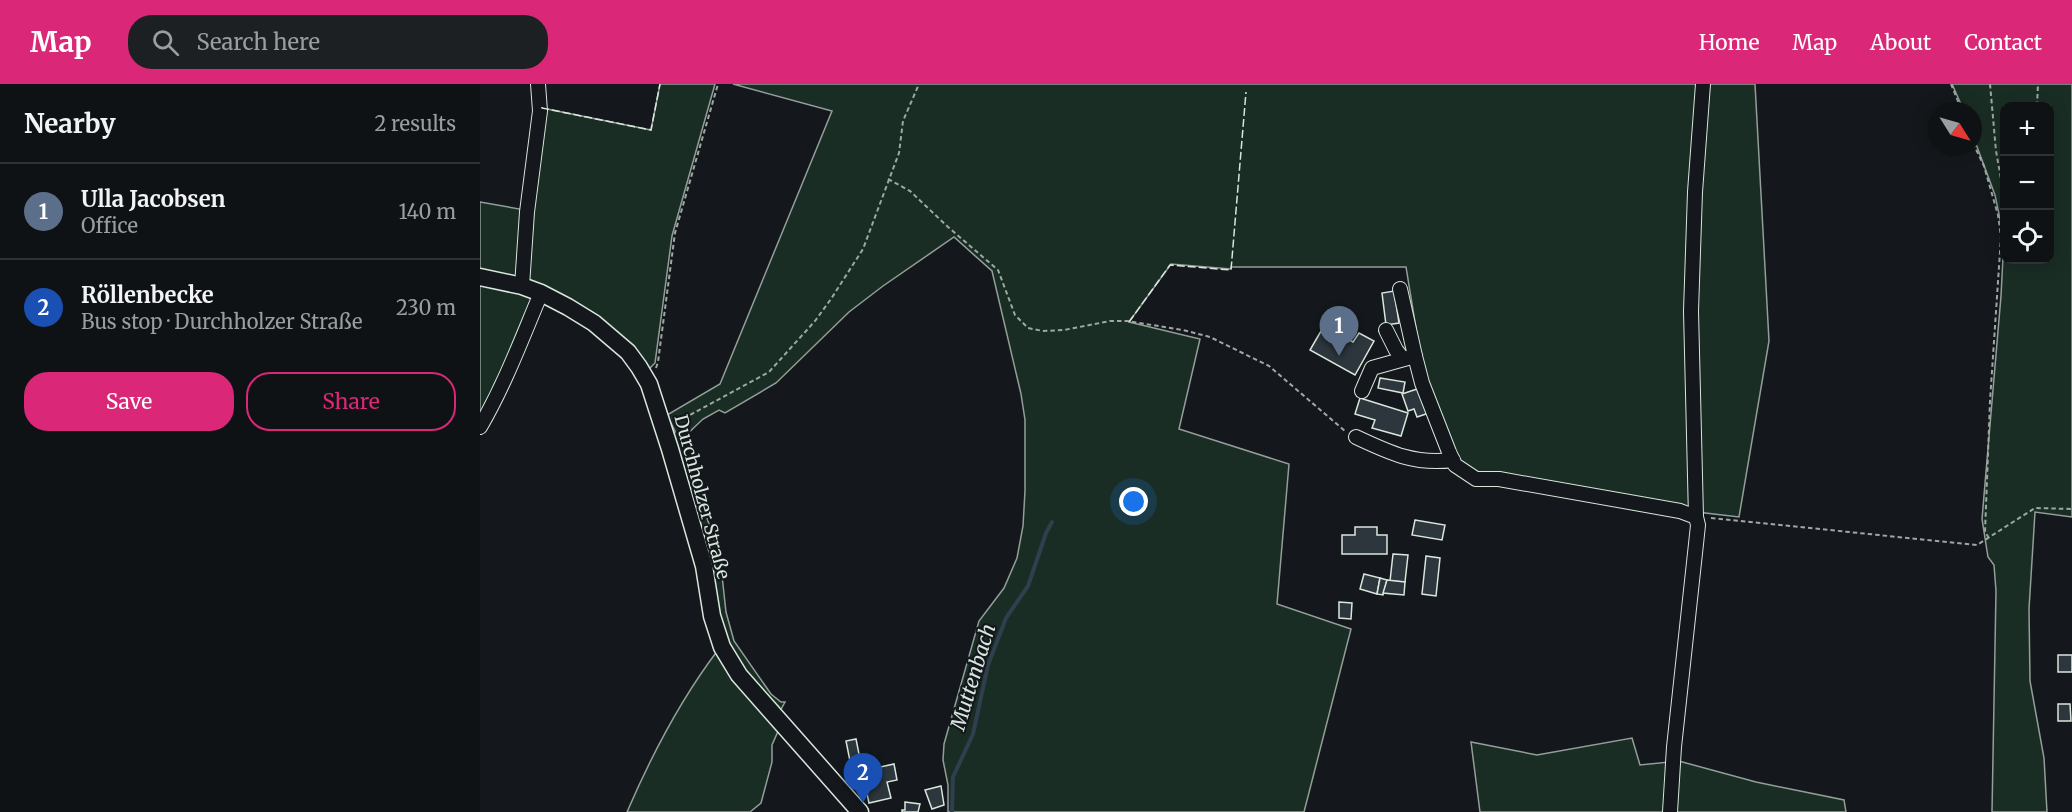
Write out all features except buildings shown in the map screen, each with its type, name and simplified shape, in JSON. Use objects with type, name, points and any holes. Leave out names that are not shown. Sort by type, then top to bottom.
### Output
[{"type":"main road","name":"Durchholzer Straße","points":[[480,277],[510,282],[541,293],[594,323],[628,352],[649,384],[664,429],[704,566],[712,616],[722,647],[738,675],[860,812]]},
{"type":"lane","points":[[522,286],[527,212],[540,111],[538,84]]},
{"type":"lane","points":[[1671,812],[1674,747],[1698,525],[1691,312],[1702,84]]},
{"type":"lane","points":[[1400,289],[1409,357],[1455,465],[1476,478],[1499,478],[1528,483],[1680,511],[1696,517]]},
{"type":"lane","points":[[480,426],[491,408],[541,293]]},
{"type":"lane","points":[[1386,330],[1396,350],[1409,357]]},
{"type":"lane","points":[[1362,391],[1372,368],[1409,357]]},
{"type":"lane","points":[[1356,437],[1387,452],[1415,460],[1439,462],[1453,460]]},
{"type":"path","points":[[649,384],[658,362],[675,233],[718,84]]},
{"type":"path","points":[[664,429],[770,372],[815,321],[848,275],[863,249],[899,153],[903,122],[919,84]]},
{"type":"path","points":[[1951,84],[1958,102]]},
{"type":"path","points":[[1990,84],[2000,174]]},
{"type":"path","points":[[2037,102],[2038,84]]},
{"type":"path","points":[[1979,156],[1998,215],[2000,230]]},
{"type":"path","points":[[888,179],[910,191],[948,228],[998,270],[1015,315],[1028,328],[1043,331],[1064,330],[1110,321],[1127,321],[1210,337],[1269,366],[1340,428],[1356,437]]},
{"type":"path","points":[[1989,538],[1985,532],[1989,401],[2000,251]]},
{"type":"path","points":[[1696,517],[1977,545],[2035,508],[2072,509]]},
{"type":"green space","points":[[660,84],[715,84],[672,236],[655,363],[647,371],[527,277],[542,108],[651,130]]},
{"type":"green space","points":[[733,84],[1698,84],[1694,511],[1472,471],[1460,461],[1424,377],[1406,267],[1231,267],[1231,269],[1171,264],[1129,322],[1200,339],[1179,429],[1289,464],[1277,604],[1351,629],[1304,812],[948,812],[948,785],[943,760],[944,744],[979,621],[1004,588],[1017,558],[1023,526],[1025,420],[992,271],[954,237],[849,312],[776,383],[725,413],[719,410],[703,419],[681,440],[720,557],[726,612],[734,641],[771,694],[781,702],[785,702],[780,711],[743,670],[725,640],[674,436],[675,431],[667,415],[720,384],[832,111]]},
{"type":"green space","points":[[1705,84],[1755,84],[1769,341],[1739,517],[1697,512],[1694,329]]},
{"type":"green space","points":[[1952,84],[2072,84],[2072,517],[2035,512],[2029,609],[2030,681],[2044,758],[2047,812],[1992,812],[1996,591],[1994,565],[1988,557],[1982,519],[2003,264],[2054,264],[2054,102],[2000,102],[2000,219],[1995,195],[1980,156],[1982,102],[1960,102]]},
{"type":"green space","points":[[480,202],[525,210],[519,275],[514,279],[480,271]]},
{"type":"green space","points":[[480,285],[521,293],[533,298],[480,421]]},
{"type":"green space","points":[[718,650],[779,729],[772,745],[772,762],[761,803],[750,812],[627,812],[668,728],[691,688]]},
{"type":"green space","points":[[1632,738],[1640,765],[1669,762],[1667,812],[1480,812],[1471,742],[1537,755]]},
{"type":"green space","points":[[1675,760],[1756,782],[1844,800],[1846,812],[1674,812]]},
{"type":"waterway","name":"Muttenbach","points":[[952,812],[953,777],[973,734],[988,665],[1006,618],[1028,586],[1052,522]]},
{"type":"fence","points":[[542,107],[651,130],[660,84]]},
{"type":"fence","points":[[1129,322],[1170,265],[1231,270],[1246,92]]},
{"type":"place","name":"Ulla Jacobsen","points":[[1339,356]]},
{"type":"place","name":"Röllenbecke","points":[[863,803]]}]
